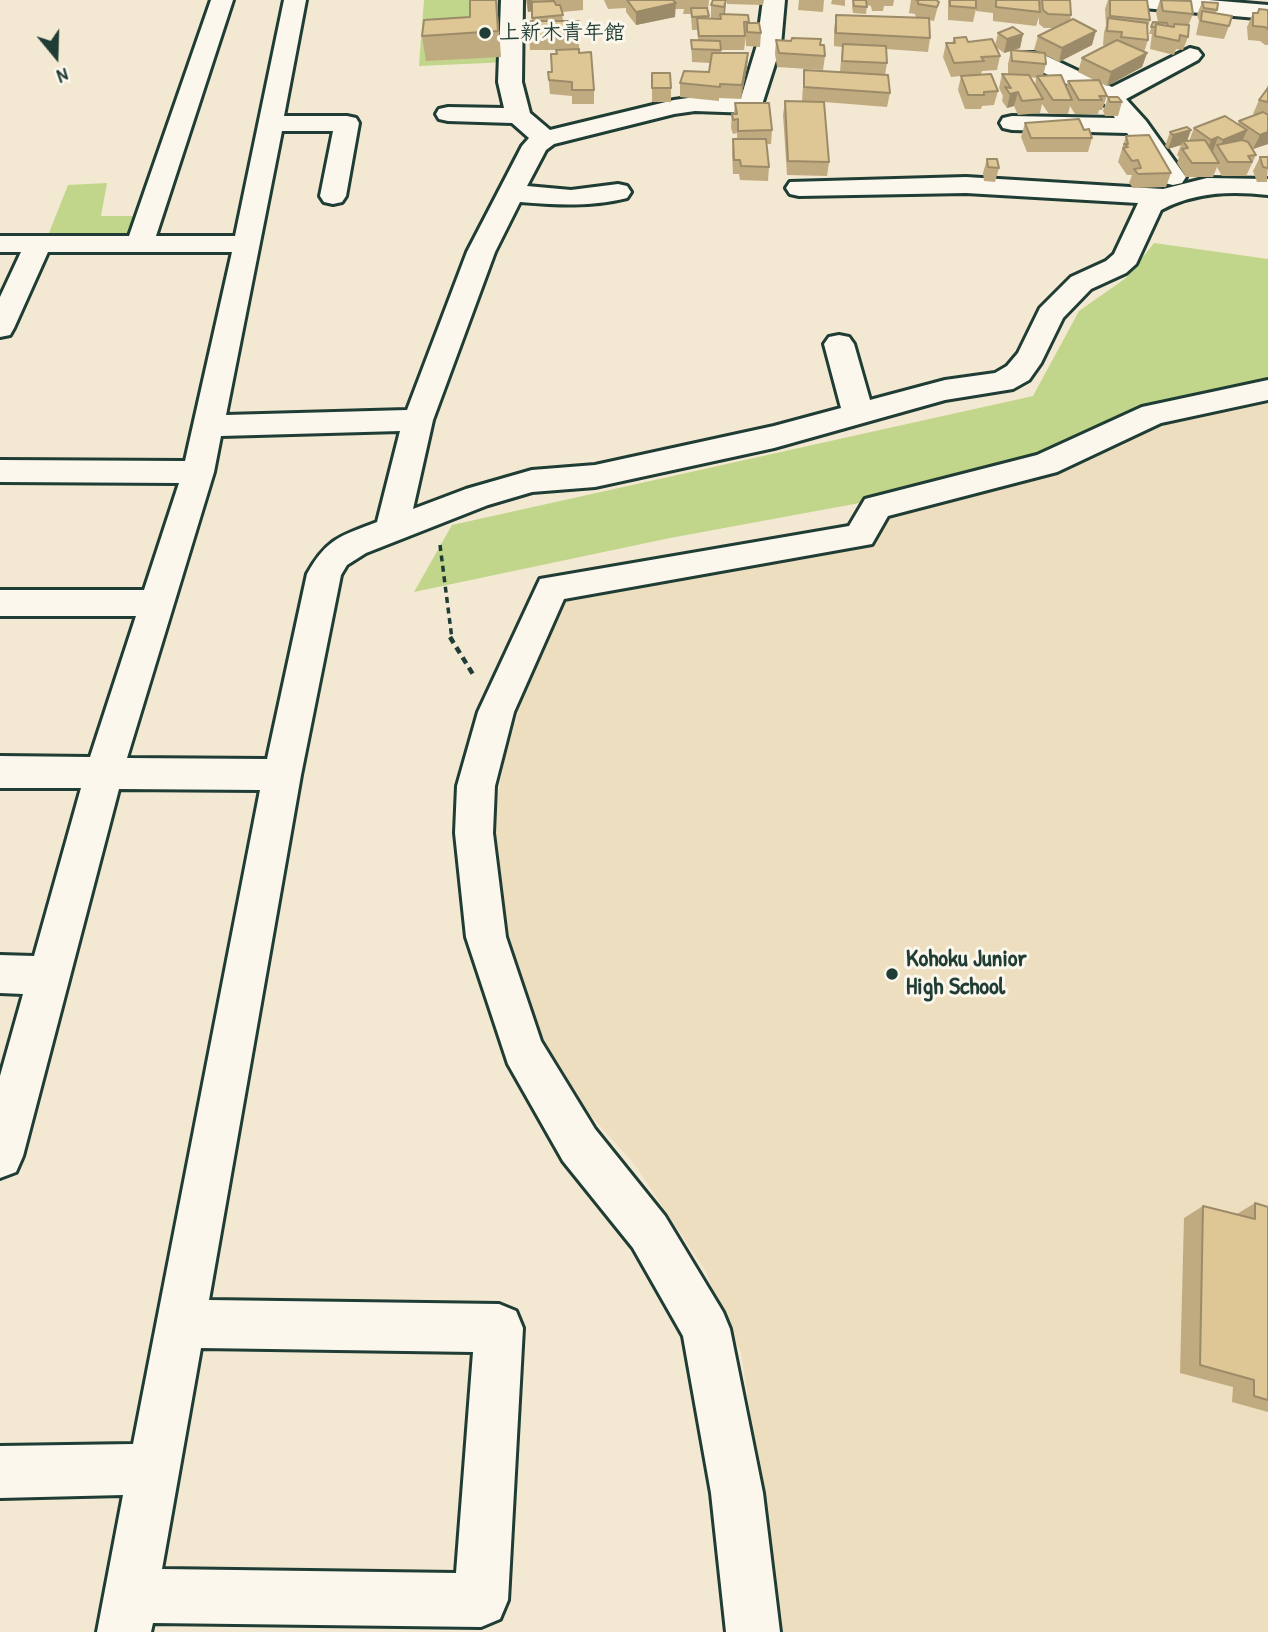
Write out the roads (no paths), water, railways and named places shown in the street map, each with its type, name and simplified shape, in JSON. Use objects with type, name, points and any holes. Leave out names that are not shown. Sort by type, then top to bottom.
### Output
[{"type":"main road","points":[[140,244],[222,0]]},
{"type":"main road","points":[[0,1156],[104,774],[198,472],[247,244],[295,0]]},
{"type":"main road","points":[[512,0],[510,82],[518,116],[545,139]]},
{"type":"main road","points":[[392,529],[418,420],[481,252],[535,146],[545,139],[674,107],[695,104],[751,106],[769,45],[774,0]]},
{"type":"main road","points":[[1132,0],[1194,3],[1268,12]]},
{"type":"main road","points":[[1112,97],[1190,55]]},
{"type":"main road","points":[[1032,58],[1112,97],[1137,126],[1173,194]]},
{"type":"main road","points":[[449,114],[518,116]]},
{"type":"main road","points":[[271,124],[347,123],[332,196]]},
{"type":"main road","points":[[1011,123],[1137,126]]},
{"type":"main road","points":[[799,188],[966,186],[1173,194],[1215,186],[1268,187]]},
{"type":"main road","points":[[512,193],[571,198],[618,192]]},
{"type":"main road","points":[[181,1324],[499,1328],[481,1600],[128,1614],[154,1469],[282,775],[324,574],[335,556],[354,544],[437,512],[532,481],[608,473],[774,438],[945,390],[1002,382],[1018,373],[1031,356],[1050,314],[1081,283],[1116,267],[1126,258],[1150,205],[1173,194]]},
{"type":"main road","points":[[0,328],[40,243]]},
{"type":"main road","points":[[0,244],[247,244]]},
{"type":"main road","points":[[839,344],[858,414]]},
{"type":"main road","points":[[753,1632],[737,1493],[706,1329],[649,1232],[579,1145],[523,1051],[486,937],[474,833],[476,786],[496,712],[552,588],[860,536],[876,507],[1045,464],[1153,414],[1268,390]]},
{"type":"main road","points":[[209,426],[418,420]]},
{"type":"main road","points":[[0,471],[198,472]]},
{"type":"main road","points":[[0,603],[156,603]]},
{"type":"main road","points":[[0,772],[282,775]]},
{"type":"main road","points":[[0,974],[49,975]]},
{"type":"main road","points":[[0,1472],[154,1469]]},
{"type":"place","name":"上新木青年館","points":[[485,33]]},
{"type":"place","name":"Kohoku Junior High School","points":[[892,974]]}]
